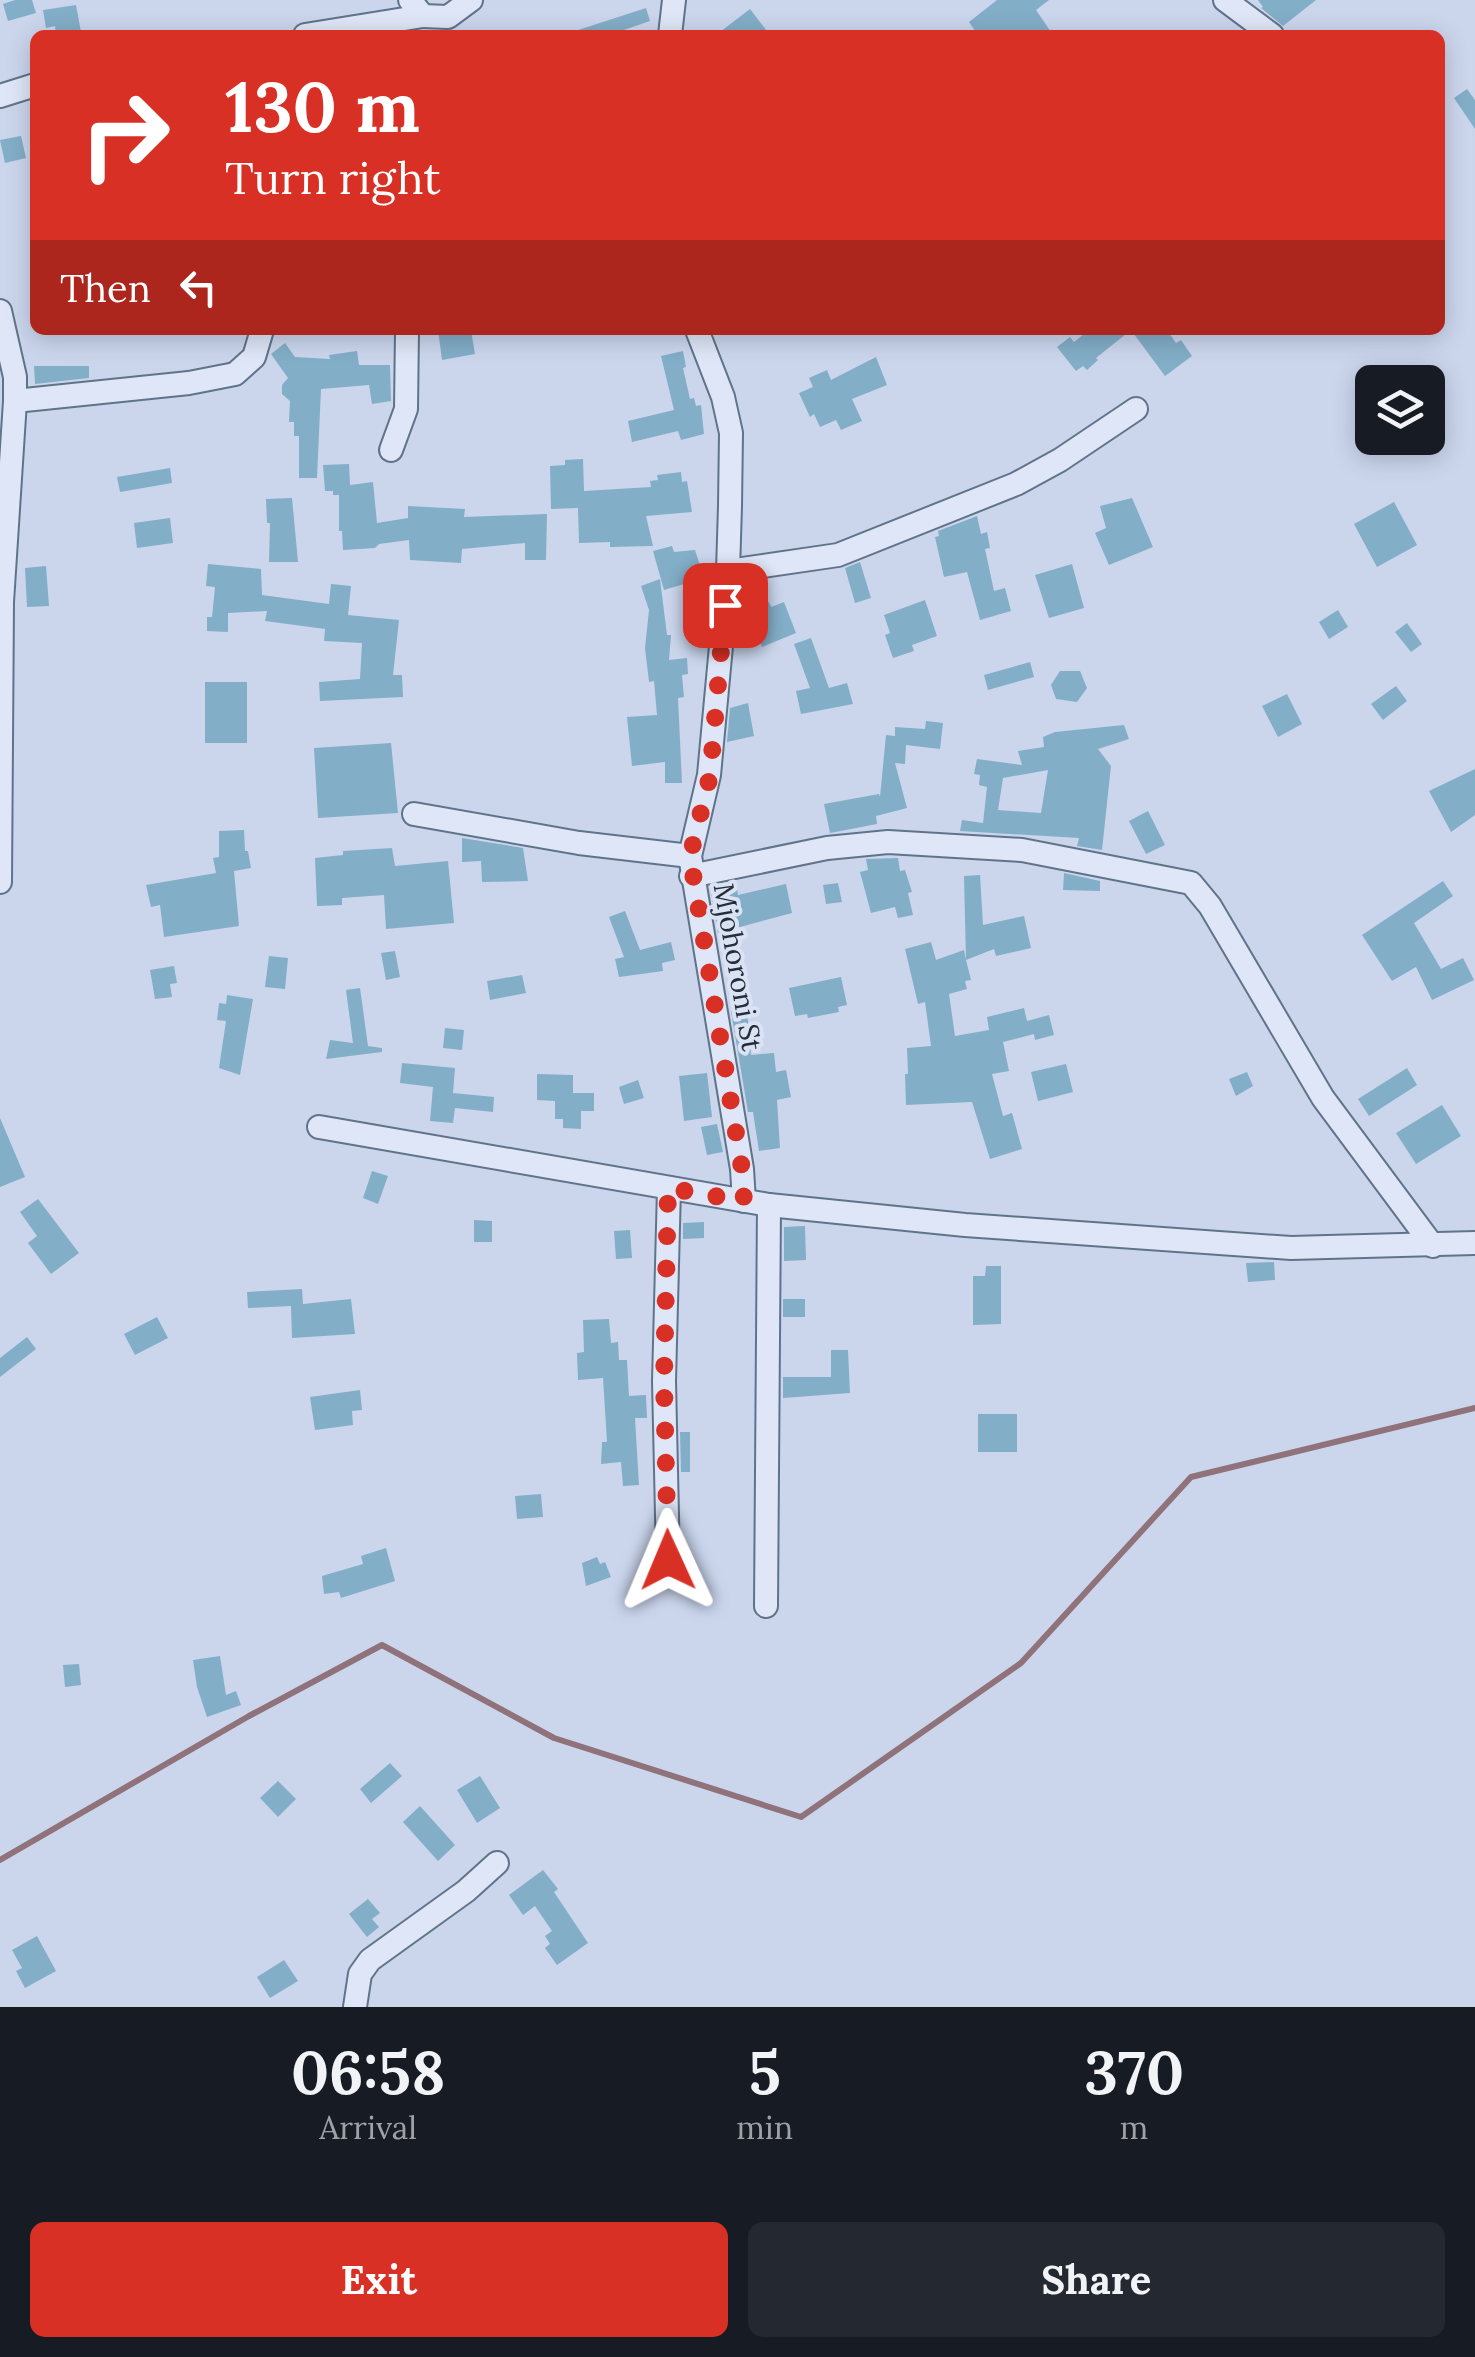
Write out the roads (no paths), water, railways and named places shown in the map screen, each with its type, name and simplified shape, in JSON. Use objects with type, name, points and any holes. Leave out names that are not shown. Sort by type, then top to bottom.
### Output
[{"type":"street","points":[[334,30],[410,17],[448,16],[472,0]]},
{"type":"street","points":[[671,30],[674,0]]},
{"type":"street","points":[[1225,0],[1265,30]]},
{"type":"street","points":[[0,96],[30,87]]},
{"type":"street","points":[[0,310],[10,386],[2,602],[0,882]]},
{"type":"street","points":[[10,386],[189,382],[235,374],[254,357],[261,335]]},
{"type":"street","points":[[391,450],[406,409],[407,335]]},
{"type":"street","name":"Mjohoroni St","points":[[700,335],[718,381],[730,433],[728,571],[710,776],[690,866],[742,1169],[744,1201]]},
{"type":"street","points":[[728,571],[838,555],[1016,484],[1060,460],[1136,408]]},
{"type":"street","points":[[414,814],[690,866],[888,842],[1022,850],[1191,883],[1210,906],[1322,1098],[1433,1246]]},
{"type":"street","points":[[319,1128],[769,1205],[1181,1242],[1291,1248],[1475,1243]]},
{"type":"street","points":[[668,1188],[664,1381],[668,1560]]},
{"type":"street","points":[[766,1606],[769,1205]]},
{"type":"street","points":[[355,2007],[360,1974],[370,1960],[466,1891],[498,1862]]},
{"type":"waterway","points":[[0,1860],[249,1716],[382,1645],[554,1738],[801,1817],[1021,1663],[1191,1477],[1475,1408]]}]
